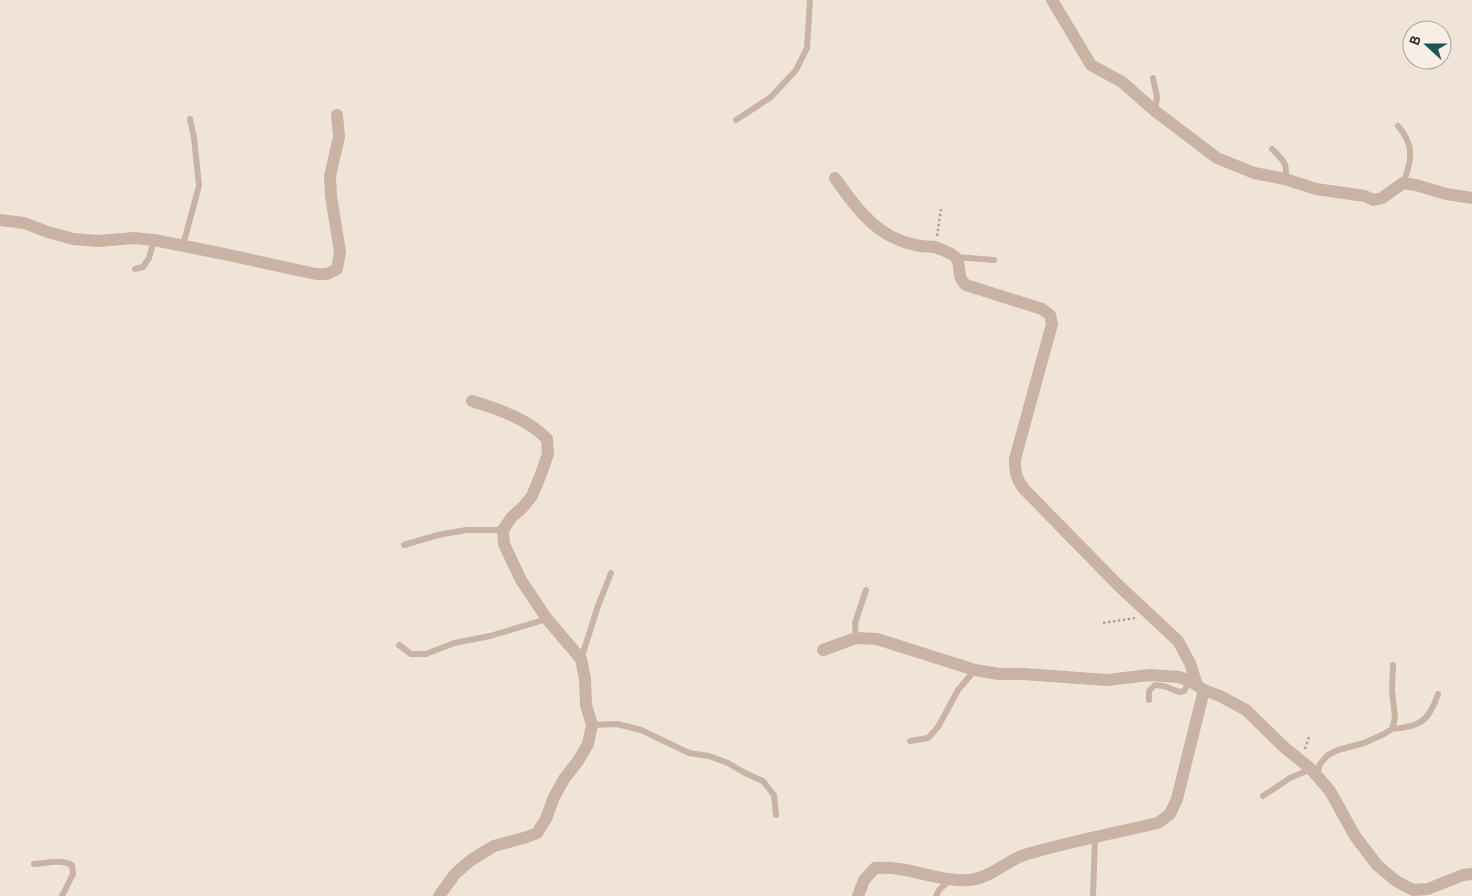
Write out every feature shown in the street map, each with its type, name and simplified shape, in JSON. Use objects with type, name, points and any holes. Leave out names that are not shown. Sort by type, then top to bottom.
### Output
[{"type":"street","points":[[1052,0],[1091,65],[1122,82],[1155,111],[1217,158],[1254,174],[1285,179],[1316,189],[1365,196],[1373,200],[1382,198],[1403,183],[1446,194],[1472,198]]},
{"type":"street","points":[[0,220],[24,223],[72,239],[99,241],[134,238],[154,240],[316,274],[327,274],[337,269],[340,252],[331,196],[330,176],[339,137],[337,115]]},
{"type":"street","points":[[835,178],[872,224],[884,233],[917,246],[935,247],[955,256],[961,281],[966,285],[1042,309],[1050,315],[1052,324],[1015,459],[1015,472],[1018,481],[1024,490],[1098,565],[1178,641],[1190,663],[1197,685],[1177,799],[1170,814],[1158,823],[1022,856],[996,871],[971,880],[950,880],[888,866],[875,868],[864,880],[858,896]]},
{"type":"street","points":[[439,896],[455,874],[471,860],[494,846],[537,833],[564,779],[588,744],[592,725],[586,705],[585,679],[581,659],[547,618],[521,580],[504,544],[503,530],[511,518],[532,496],[548,454],[547,439],[538,429],[516,418],[472,401]]},
{"type":"street","points":[[822,650],[856,638],[877,638],[975,670],[999,674],[1107,680],[1150,675],[1179,677],[1246,710],[1284,748],[1313,772],[1330,791],[1356,836],[1377,865],[1396,881],[1413,890],[1428,889],[1463,875],[1472,874]]},
{"type":"lane","points":[[736,120],[770,97],[796,70],[807,48],[810,0]]},
{"type":"lane","points":[[1152,78],[1157,97],[1155,111]]},
{"type":"lane","points":[[183,245],[199,186],[190,119]]},
{"type":"lane","points":[[1398,126],[1405,134],[1410,145],[1411,157],[1403,183]]},
{"type":"lane","points":[[1272,149],[1284,162],[1287,171],[1285,179]]},
{"type":"lane","points":[[135,269],[143,267],[149,258],[154,240]]},
{"type":"lane","points":[[955,256],[994,260]]},
{"type":"lane","points":[[404,545],[438,535],[466,530],[503,530]]},
{"type":"lane","points":[[581,659],[611,573]]},
{"type":"lane","points":[[856,638],[855,622],[866,590]]},
{"type":"lane","points":[[400,645],[411,654],[426,654],[454,642],[490,636],[547,618]]},
{"type":"lane","points":[[1392,729],[1395,718],[1392,690],[1393,665]]},
{"type":"lane","points":[[910,741],[928,738],[938,727],[958,690],[975,670]]},
{"type":"lane","points":[[1149,700],[1149,691],[1154,685],[1164,686],[1179,692],[1197,685]]},
{"type":"lane","points":[[1263,796],[1290,778],[1313,772],[1328,755],[1338,750],[1364,743],[1392,729],[1419,723],[1427,718],[1434,708],[1438,694]]},
{"type":"lane","points":[[592,725],[616,724],[641,730],[689,753],[709,756],[763,781],[774,795],[776,815]]},
{"type":"lane","points":[[1093,896],[1095,838]]},
{"type":"lane","points":[[34,864],[65,862],[72,865],[74,874],[62,896]]},
{"type":"lane","points":[[936,896],[939,890],[950,880]]},
{"type":"path","points":[[935,247],[941,210]]},
{"type":"path","points":[[1103,623],[1151,614]]}]
